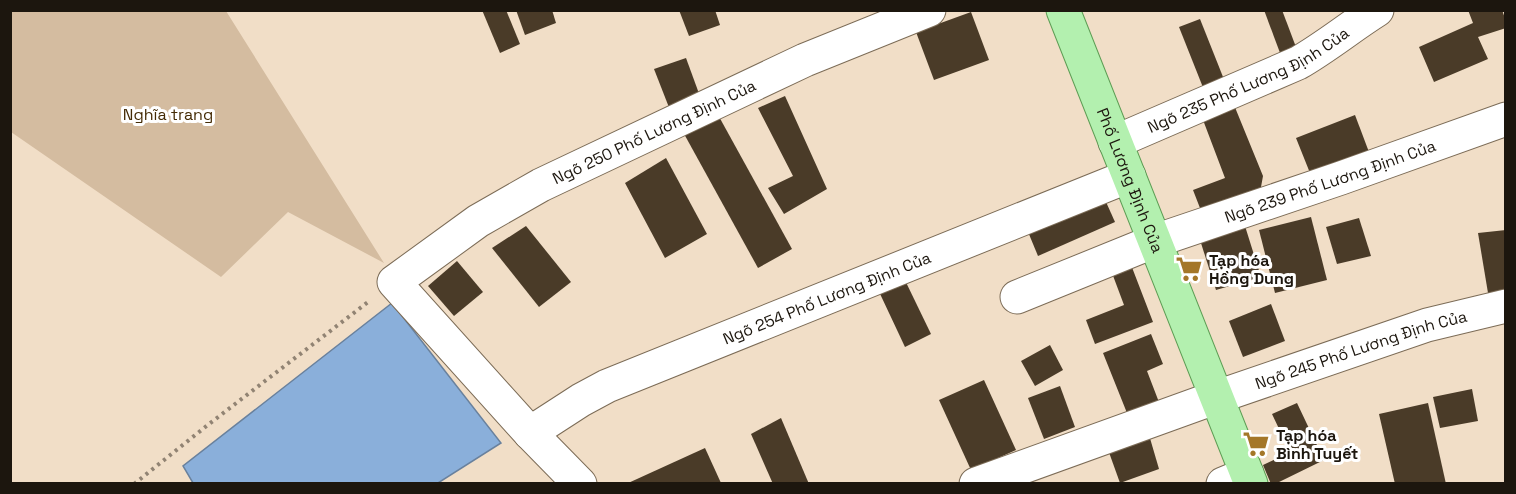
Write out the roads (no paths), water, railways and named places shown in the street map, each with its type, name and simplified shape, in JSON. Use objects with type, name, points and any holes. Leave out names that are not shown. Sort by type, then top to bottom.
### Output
[{"type":"main road","name":"Phố Lương Định Của","points":[[1063,10],[1217,397],[1240,480]]},
{"type":"street","name":"Ngõ 250 Phố Lương Định Của","points":[[530,433],[394,282],[478,221],[541,185],[805,60],[929,10]]},
{"type":"street","name":"Ngõ 235 Phố Lương Định Của","points":[[1115,142],[1298,63],[1377,10]]},
{"type":"street","name":"Ngõ 239 Phố Lương Định Của","points":[[1017,297],[1155,241],[1506,119]]},
{"type":"street","name":"Ngõ 254 Phố Lương Định Của","points":[[530,433],[607,386],[1129,176]]},
{"type":"street","name":"Ngõ 245 Phố Lương Định Của","points":[[976,483],[1427,325],[1506,306]]},
{"type":"street","points":[[530,433],[580,483]]},
{"type":"water","points":[[392,303],[501,443],[438,483],[193,483],[183,466]]},
{"type":"place","name":"Tạp hóa Hồng Dung","points":[[1189,269]]},
{"type":"place","name":"Tạp hóa Bình Tuyết","points":[[1256,444]]},
{"type":"park label","name":"Nghĩa trang","points":[[168,114]]}]
